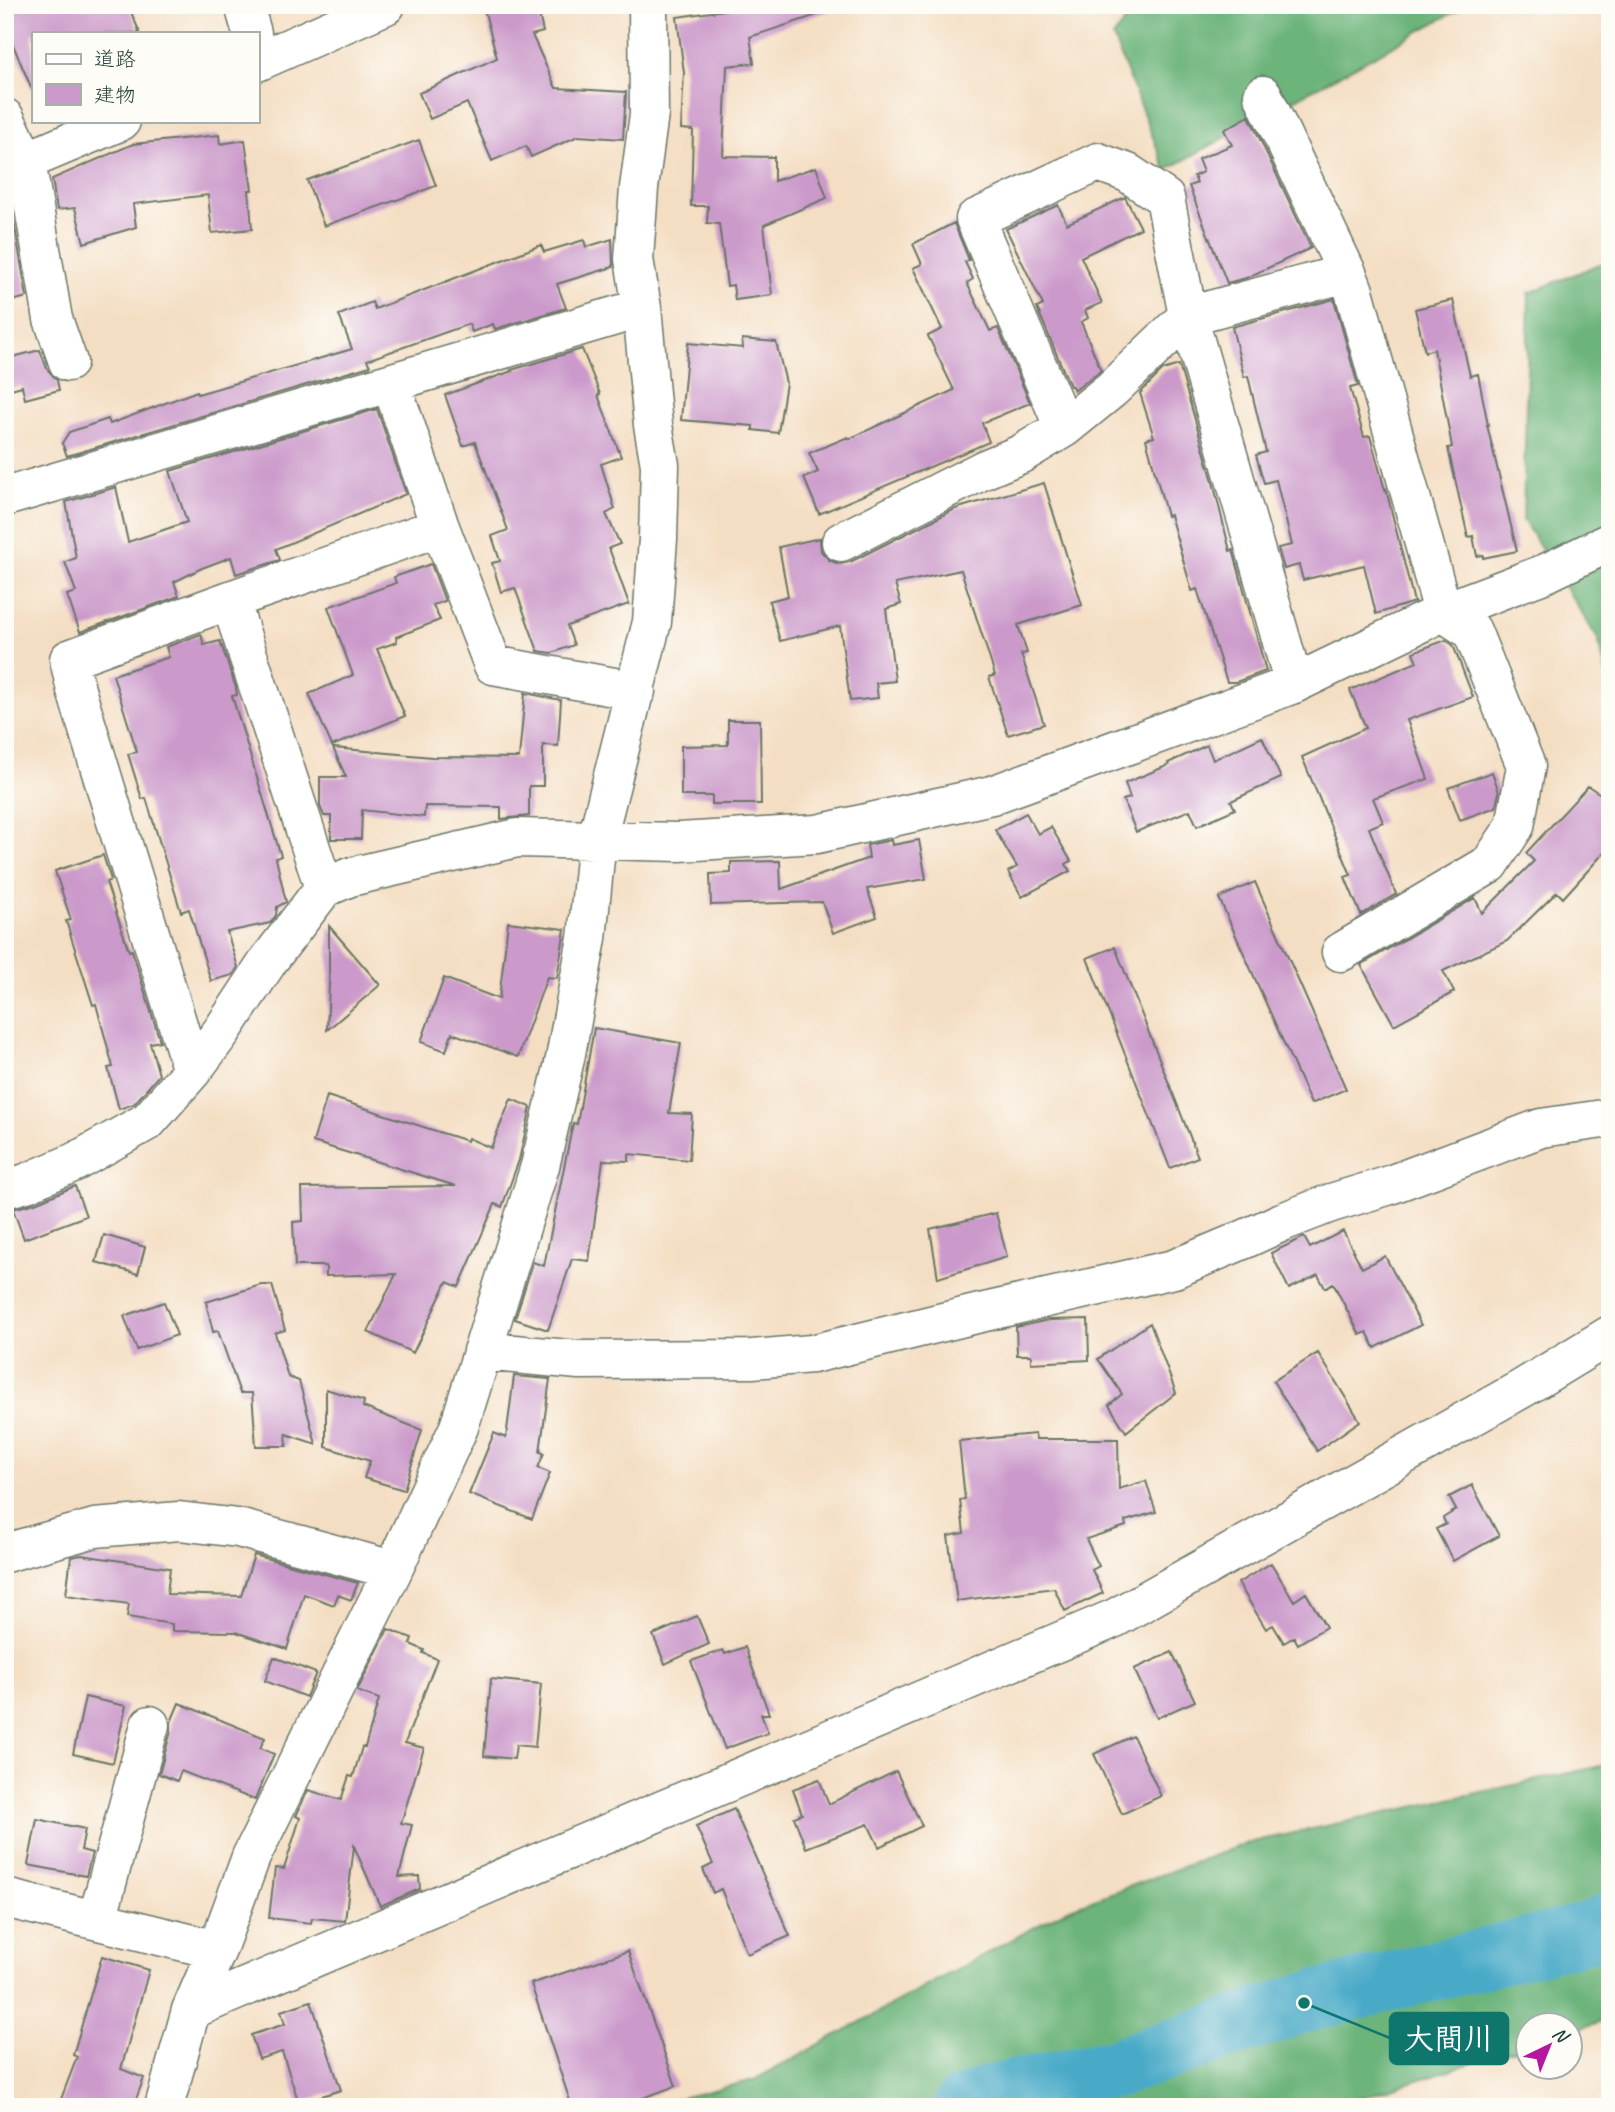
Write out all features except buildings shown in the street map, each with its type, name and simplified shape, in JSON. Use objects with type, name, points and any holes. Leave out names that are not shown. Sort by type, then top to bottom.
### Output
[{"type":"street","points":[[244,5],[251,32]]},
{"type":"street","points":[[259,51],[386,5]]},
{"type":"street","points":[[164,2107],[191,2010],[217,1951],[251,1857],[393,1570],[459,1427],[540,1166],[565,1059],[587,938],[597,839],[652,622],[660,465],[634,259],[639,188],[649,114],[648,5]]},
{"type":"street","points":[[1263,95],[1354,291],[1443,612],[1472,631],[1526,766],[1515,826],[1490,864],[1341,952]]},
{"type":"street","points":[[5,118],[53,319],[68,362]]},
{"type":"street","points":[[16,167],[119,122]]},
{"type":"street","points":[[1064,428],[975,219],[1098,162],[1128,173],[1164,198],[1188,316],[1294,684]]},
{"type":"street","points":[[841,542],[1021,454],[1064,428],[1112,389],[1188,316],[1347,273]]},
{"type":"street","points":[[5,497],[642,308]]},
{"type":"street","points":[[391,383],[440,527],[493,665],[636,691]]},
{"type":"street","points":[[192,1071],[76,690],[69,659],[440,527]]},
{"type":"street","points":[[5,1189],[75,1162],[148,1121],[192,1071],[222,1031],[268,960],[324,888],[350,877],[517,838],[679,842],[817,834],[992,795],[1294,684],[1443,612],[1546,573],[1610,542]]},
{"type":"street","points":[[230,600],[324,888]]},
{"type":"street","points":[[482,1351],[579,1360],[752,1359],[812,1354],[1174,1269],[1331,1203],[1541,1128],[1610,1118]]},
{"type":"street","points":[[191,2010],[1115,1618],[1523,1388],[1610,1335]]},
{"type":"street","points":[[5,1553],[95,1528],[179,1521],[238,1528],[393,1570]]},
{"type":"street","points":[[97,1920],[150,1725]]},
{"type":"street","points":[[5,1898],[217,1951]]},
{"type":"green space","points":[[1137,5],[1467,5],[1166,170],[1113,37]]},
{"type":"green space","points":[[1610,260],[1610,688],[1598,639],[1523,520],[1529,293]]},
{"type":"green space","points":[[1610,1764],[1610,2018],[1584,2027],[1584,2010],[1514,2010],[1514,2050],[1330,2107],[644,2107],[754,2080],[1070,1908],[1248,1843]]},
{"type":"waterway","points":[[963,2107],[994,2094],[1113,2069],[1304,2003],[1586,1933],[1610,1923]]},
{"type":"place","name":"大間川","points":[[1304,2003]]}]
